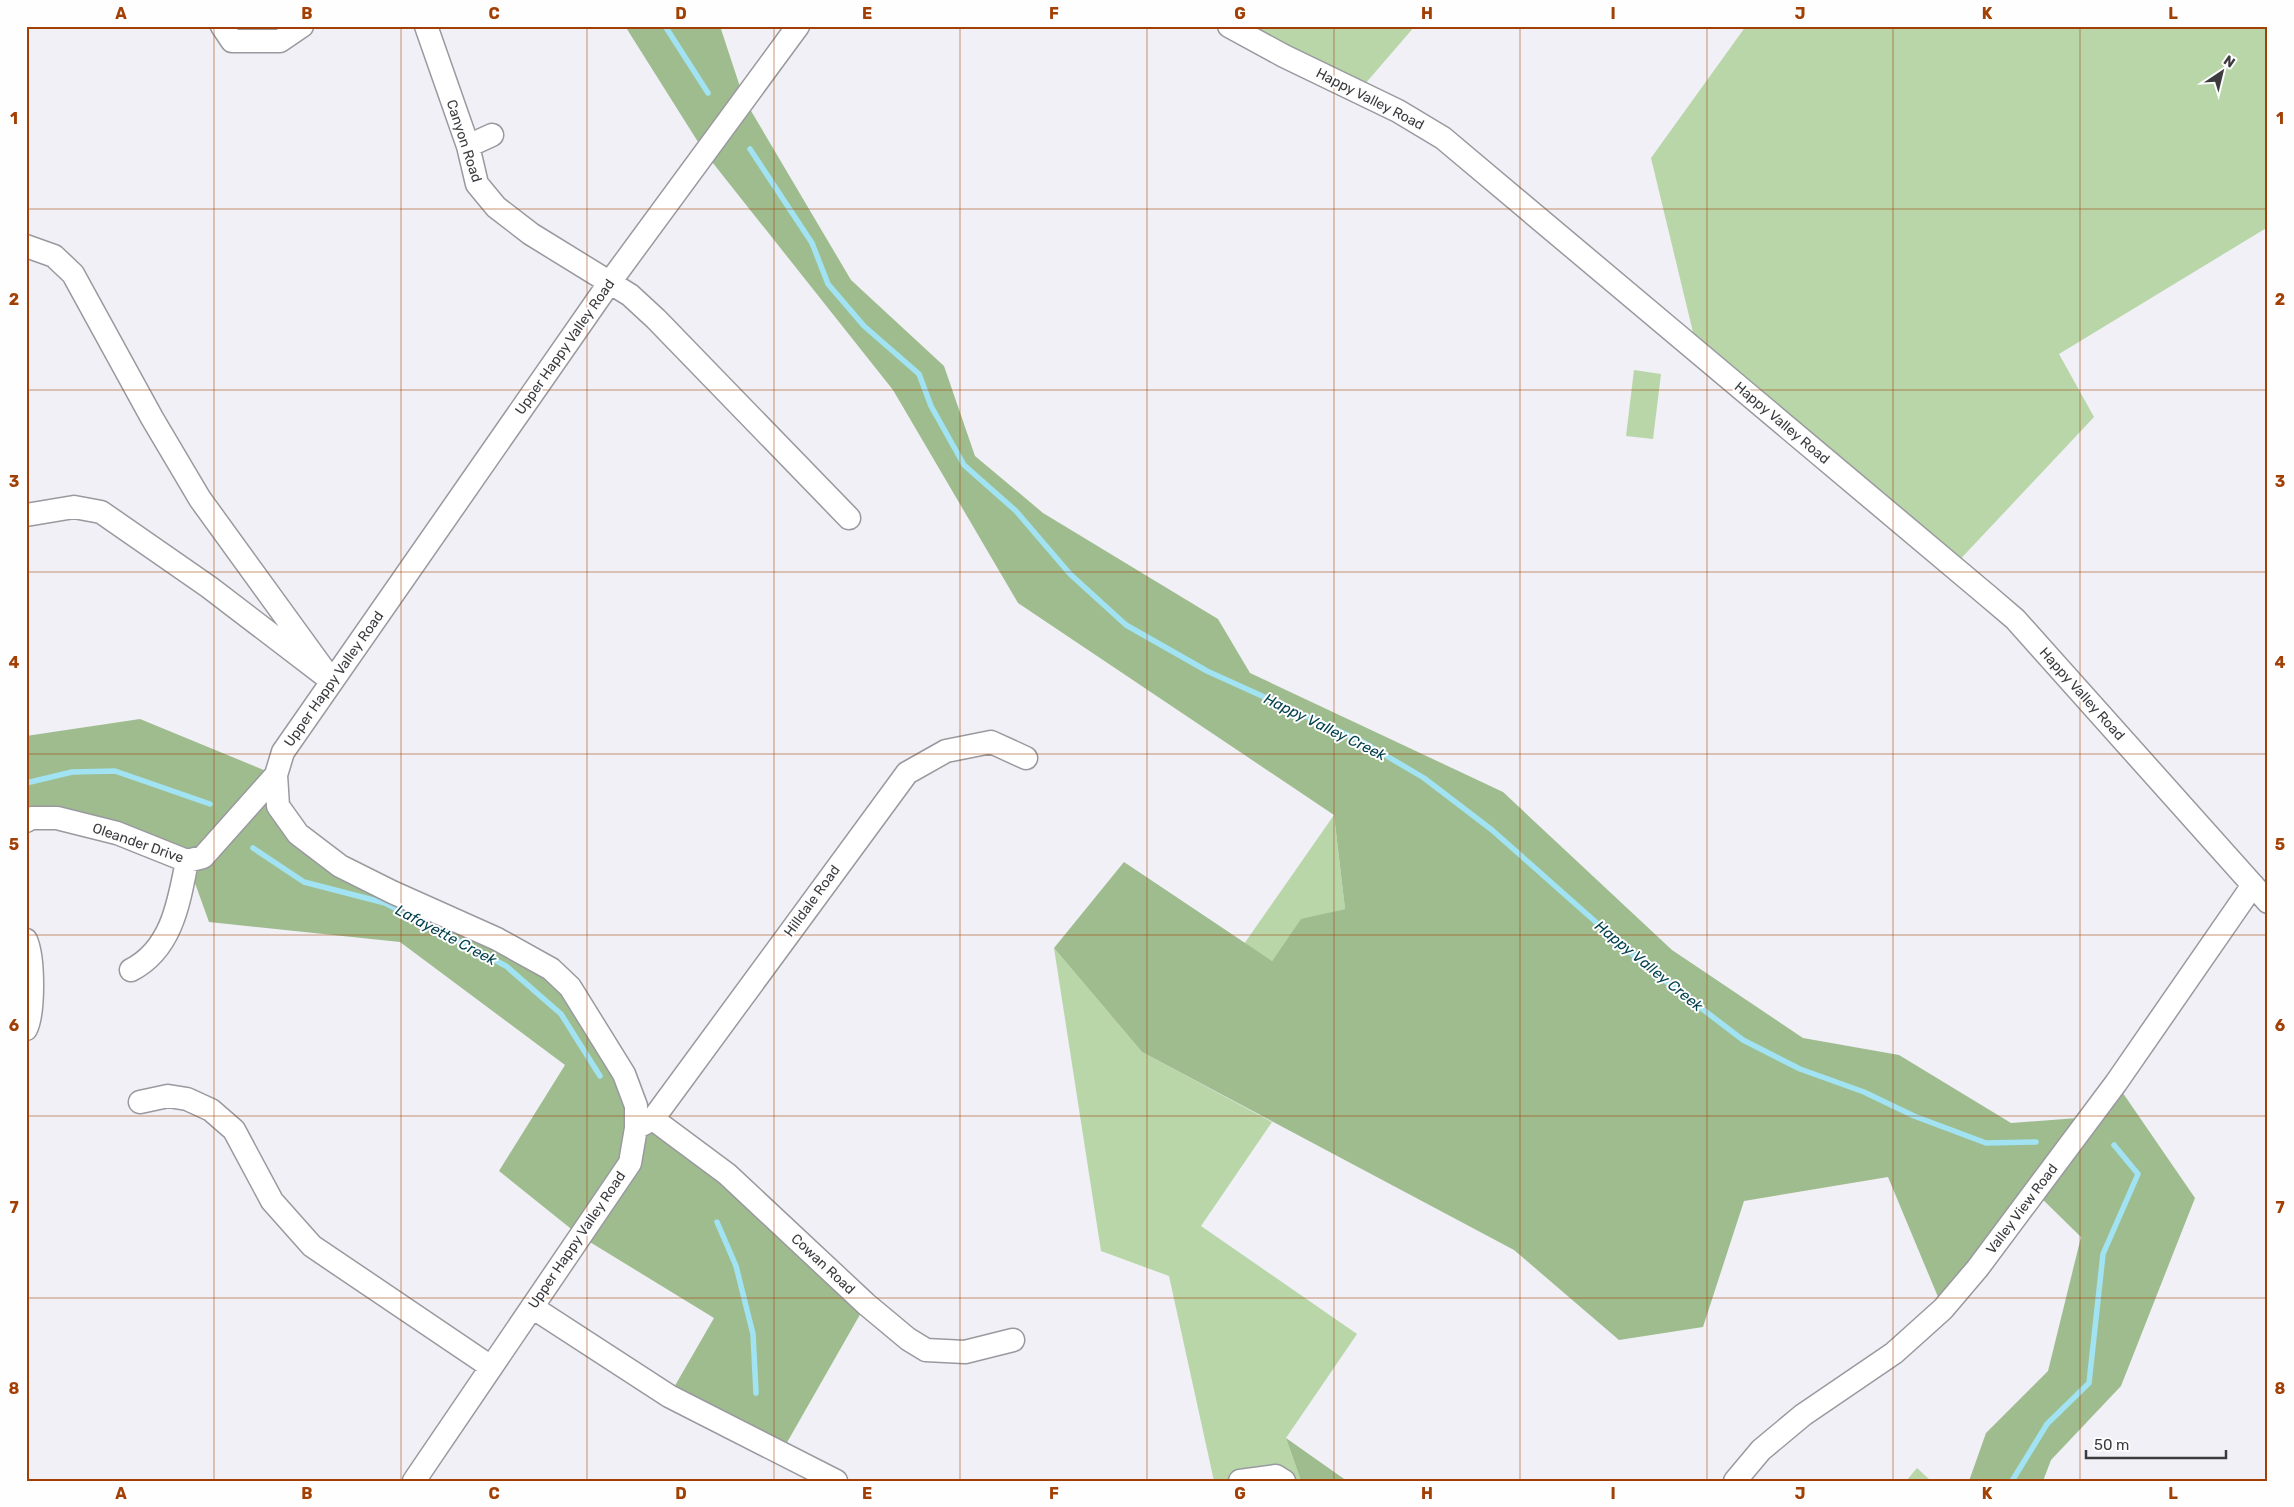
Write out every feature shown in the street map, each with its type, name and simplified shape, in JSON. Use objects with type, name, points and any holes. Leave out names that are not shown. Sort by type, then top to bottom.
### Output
[{"type":"street","points":[[222,26],[232,41],[280,41],[302,26]]},
{"type":"street","name":"Canyon Road","points":[[426,26],[468,146],[477,184],[496,207],[531,234],[630,295],[656,319],[849,518]]},
{"type":"street","name":"Upper Happy Valley Road","points":[[414,1481],[630,1163],[645,1124],[624,1074],[570,987],[551,969],[497,939],[392,892],[340,866],[298,834],[278,806],[276,775],[283,752],[610,282],[798,26]]},
{"type":"street","name":"Happy Valley Road","points":[[1229,26],[1253,40],[1405,115],[1443,138],[2015,618],[2268,902]]},
{"type":"street","points":[[468,146],[492,135]]},
{"type":"street","points":[[26,246],[54,256],[73,274],[152,418],[200,499],[332,681]]},
{"type":"street","points":[[26,515],[74,507],[101,512],[209,586],[332,681]]},
{"type":"street","name":"Hilldale Road","points":[[645,1124],[907,773],[946,751],[991,742],[1026,758]]},
{"type":"street","name":"Oleander Drive","points":[[26,821],[31,818],[57,818],[108,830],[187,861],[203,856],[276,775]]},
{"type":"street","points":[[131,970],[142,964],[156,950],[168,933],[179,900],[187,861]]},
{"type":"street","name":"Valley View Road","points":[[1735,1481],[1761,1450],[1796,1420],[1894,1353],[1948,1302],[1976,1270],[2116,1083],[2253,885]]},
{"type":"street","points":[[26,940],[32,981],[30,1020],[26,1029]]},
{"type":"street","points":[[140,1102],[168,1096],[187,1099],[211,1110],[234,1130],[272,1201],[312,1246],[491,1367]]},
{"type":"street","name":"Cowan Road","points":[[645,1124],[726,1174],[866,1304],[908,1339],[926,1350],[965,1352],[1013,1340]]},
{"type":"street","points":[[532,1307],[669,1396],[836,1481]]},
{"type":"street","points":[[1240,1481],[1276,1476],[1284,1481]]},
{"type":"green space","points":[[625,26],[720,26],[744,99],[851,280],[944,366],[975,456],[1043,513],[1218,619],[1250,673],[1503,792],[1672,950],[1803,1038],[1899,1055],[2011,1123],[2091,1117],[2116,1083],[2195,1198],[2121,1386],[2051,1460],[2043,1481],[1969,1481],[1986,1433],[2048,1371],[2081,1237],[2035,1192],[1943,1309],[1888,1177],[1744,1201],[1703,1327],[1619,1340],[1514,1250],[1142,1052],[1054,948],[1124,862],[1272,961],[1301,919],[1345,909],[1334,815],[1018,603],[893,390],[705,153]]},
{"type":"green space","points":[[1230,26],[1415,26],[1358,92]]},
{"type":"green space","points":[[1746,26],[2268,26],[2268,227],[2059,354],[2094,417],[1953,567],[1698,353],[1651,158]]},
{"type":"green space","points":[[1634,370],[1661,374],[1653,439],[1626,436]]},
{"type":"green space","points":[[140,719],[276,775],[298,834],[551,969],[653,1119],[866,1304],[781,1453],[669,1396],[714,1318],[580,1236],[499,1171],[565,1065],[400,942],[209,922],[187,861],[26,821],[26,736]]},
{"type":"green space","points":[[1334,815],[1345,909],[1301,920],[1272,961],[1244,944]]},
{"type":"green space","points":[[1054,948],[1142,1052],[1272,1122],[1201,1226],[1357,1334],[1286,1438],[1301,1481],[1214,1481],[1169,1276],[1101,1251]]},
{"type":"green space","points":[[1286,1438],[1347,1481],[1301,1481]]},
{"type":"green space","points":[[1917,1468],[1931,1481],[1906,1481]]},
{"type":"waterway","name":"Happy Valley Creek","points":[[665,26],[708,93]]},
{"type":"waterway","name":"Happy Valley Creek","points":[[750,149],[812,243],[828,284],[864,326],[919,374],[931,406],[964,465],[1016,511],[1070,574],[1126,625],[1207,671],[1363,742],[1424,778],[1492,830],[1642,963],[1743,1040],[1800,1069],[1864,1092],[1914,1116],[1986,1143],[2036,1142]]},
{"type":"waterway","name":"Lafayette Creek","points":[[26,783],[72,772],[115,771],[210,804]]},
{"type":"waterway","name":"Lafayette Creek","points":[[253,848],[304,882],[385,903],[506,966],[561,1014],[600,1076]]},
{"type":"waterway","name":"Happy Valley Creek","points":[[2012,1481],[2047,1424],[2089,1383],[2103,1254],[2138,1174],[2114,1145]]},
{"type":"waterway","name":"Lafayette Creek","points":[[717,1222],[736,1266],[753,1334],[756,1393]]}]
